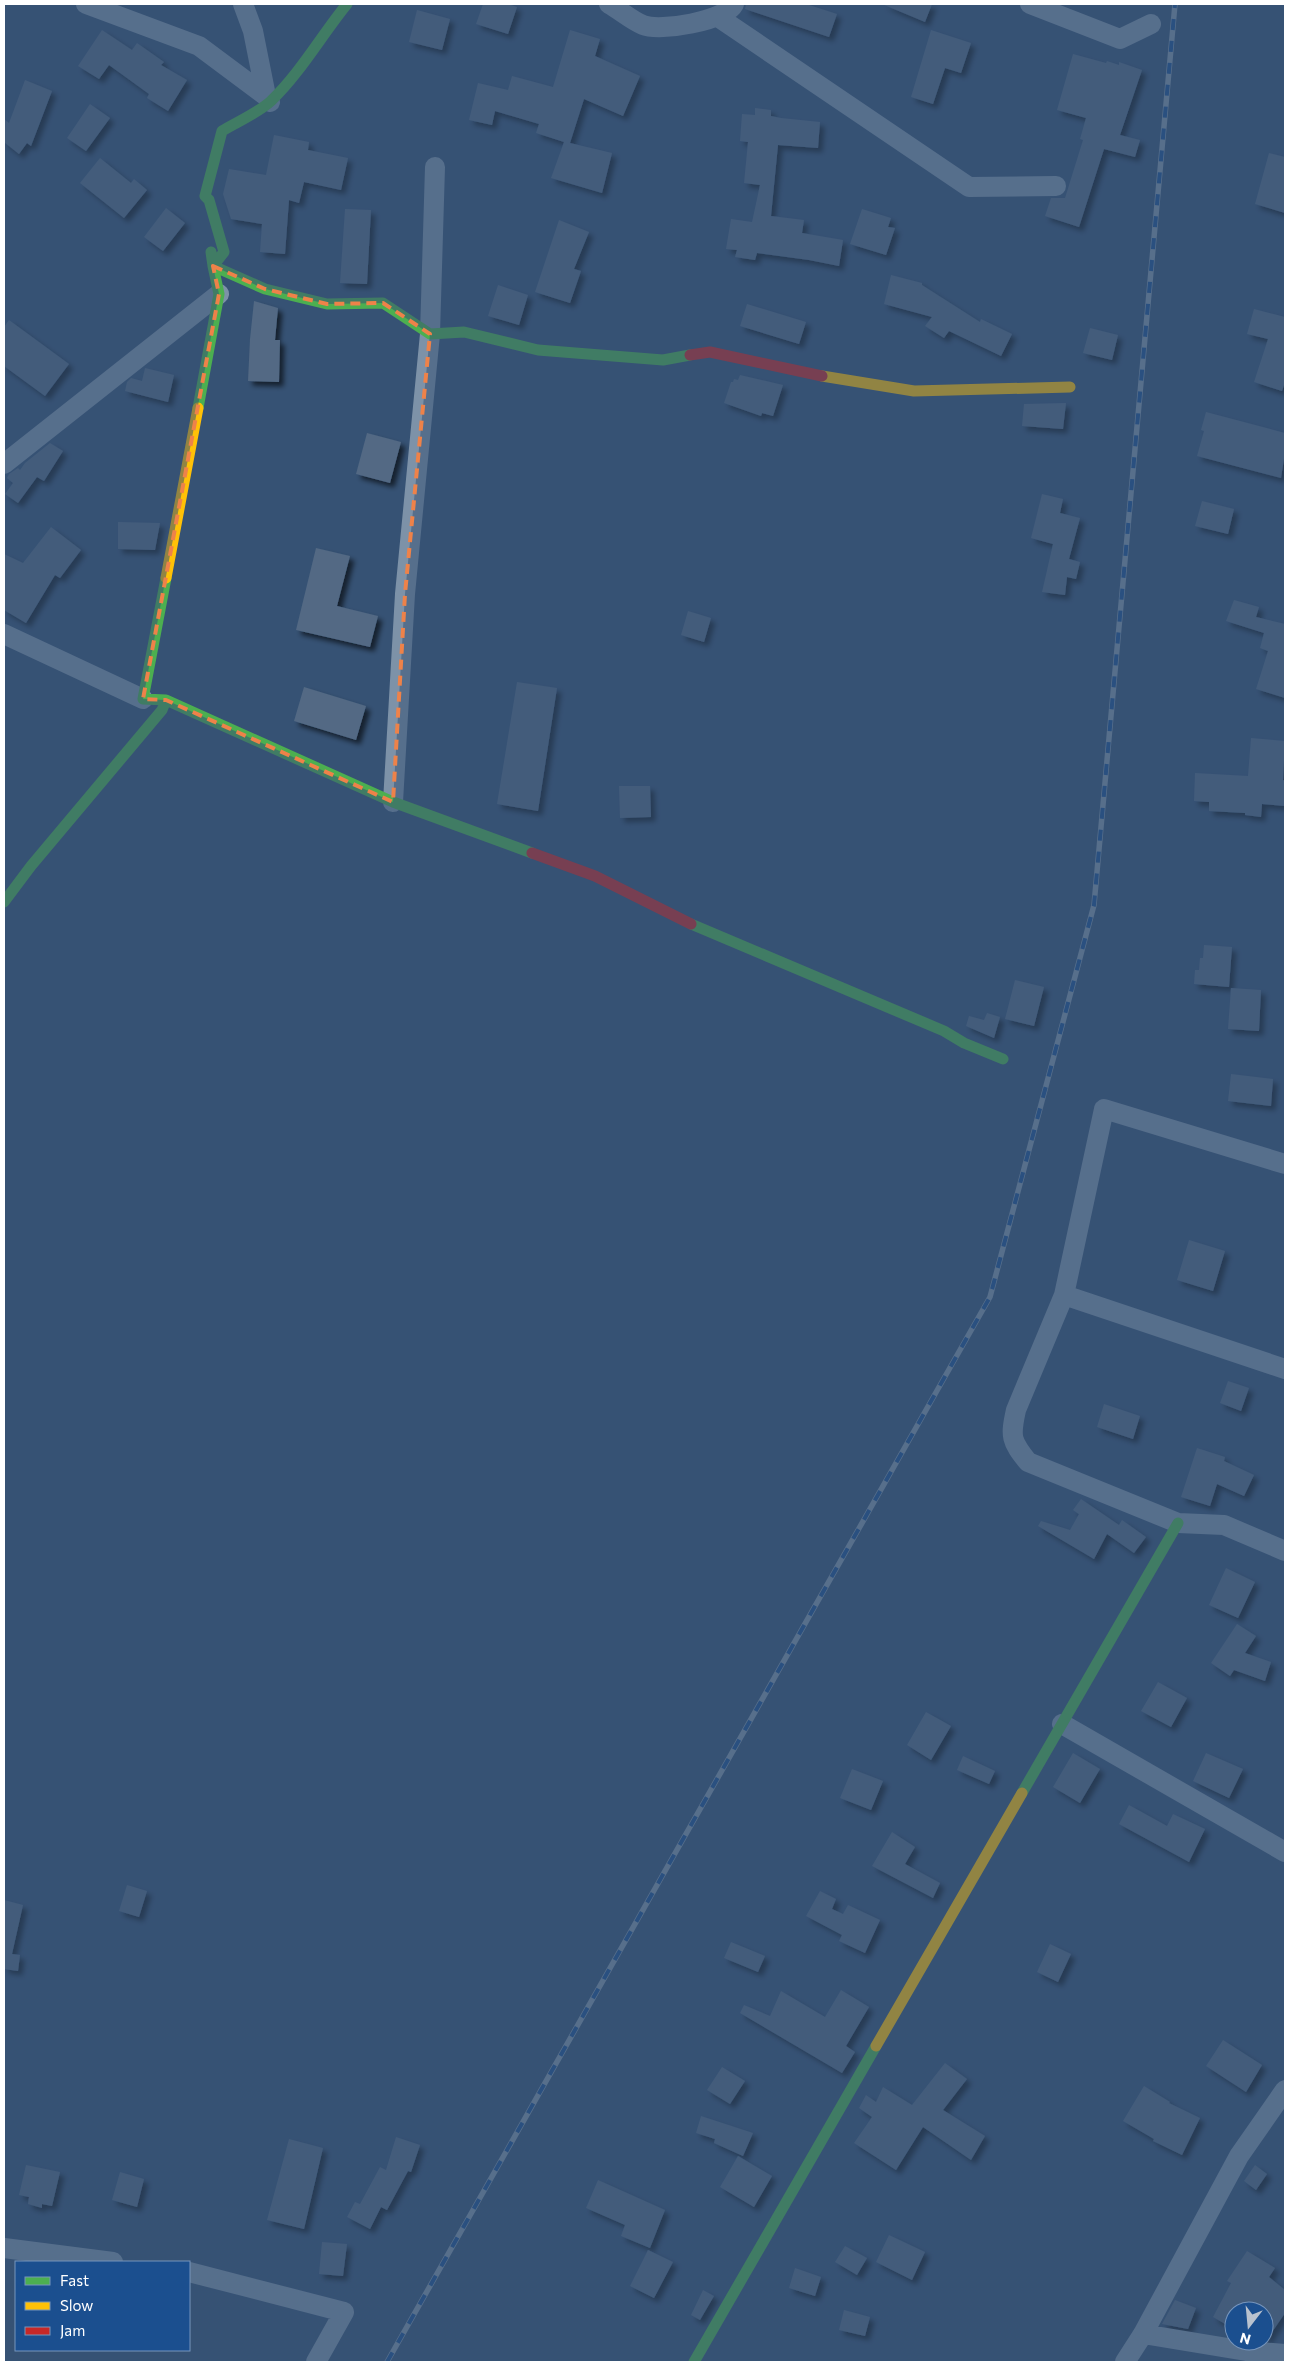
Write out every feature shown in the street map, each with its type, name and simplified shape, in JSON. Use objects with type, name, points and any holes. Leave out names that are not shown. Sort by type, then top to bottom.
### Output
[{"type":"street","points":[[86,4],[199,46],[268,99]]},
{"type":"street","points":[[243,4],[253,32],[268,99]]},
{"type":"street","points":[[213,266],[224,252],[209,200],[204,196],[220,147],[222,131],[268,99],[311,56],[328,27],[347,4]]},
{"type":"street","points":[[609,4],[643,25],[656,28],[718,17],[732,8],[734,4]]},
{"type":"street","points":[[1030,4],[1120,40],[1151,24]]},
{"type":"street","points":[[718,17],[969,187],[1056,186]]},
{"type":"street","points":[[393,802],[405,594],[430,334],[435,167]]},
{"type":"street","points":[[213,266],[265,289],[327,304],[384,303],[430,334],[464,332],[538,350],[663,360],[710,352],[784,369],[914,391],[1070,387]]},
{"type":"street","points":[[143,698],[182,499],[219,294],[213,266]]},
{"type":"street","points":[[4,464],[219,294]]},
{"type":"street","points":[[4,634],[143,698],[166,700],[393,802],[595,876],[692,924],[944,1031],[964,1043],[1003,1059]]},
{"type":"street","points":[[4,902],[31,866],[162,710],[166,700]]},
{"type":"street","points":[[1285,1164],[1104,1109],[1064,1295],[1016,1410],[1012,1430],[1015,1446],[1028,1462],[1178,1523],[1224,1525],[1285,1551]]},
{"type":"street","points":[[1064,1295],[1285,1370]]},
{"type":"street","points":[[694,2362],[1178,1523]]},
{"type":"street","points":[[1062,1724],[1285,1852]]},
{"type":"street","points":[[1125,2362],[1143,2334],[1240,2156],[1285,2090]]},
{"type":"street","points":[[4,2248],[105,2261]]},
{"type":"street","points":[[190,2272],[344,2312],[316,2362]]},
{"type":"street","points":[[1143,2334],[1246,2351],[1285,2354]]},
{"type":"highlighted area","points":[[213,266],[265,289],[327,304],[383,303],[430,334],[405,594],[393,802],[166,700],[143,699],[219,294]]},
{"type":"building","points":[[483,4],[508,4],[517,7],[508,34],[476,24]]},
{"type":"building","points":[[746,4],[806,4],[837,14],[829,37],[745,9]]},
{"type":"building","points":[[882,4],[932,4],[925,22]]},
{"type":"building","points":[[417,10],[450,19],[442,50],[409,42]]},
{"type":"building","points":[[102,30],[132,50],[137,43],[164,62],[161,65],[187,80],[168,111],[147,98],[149,94],[109,65],[99,79],[78,66]]},
{"type":"building","points":[[570,30],[600,39],[595,56],[640,76],[623,116],[584,99],[570,143],[612,153],[602,193],[551,178],[564,142],[536,133],[539,124],[495,111],[492,125],[469,120],[478,83],[508,90],[512,76],[553,87]]},
{"type":"building","points":[[931,30],[971,43],[961,73],[945,68],[933,104],[911,97]]},
{"type":"building","points":[[1073,54],[1106,63],[1107,61],[1119,65],[1119,62],[1142,70],[1120,135],[1140,140],[1135,157],[1104,149],[1079,227],[1045,216],[1051,198],[1065,198],[1083,140],[1080,139],[1086,118],[1057,110]]},
{"type":"building","points":[[25,80],[52,91],[31,146],[27,143],[19,154],[4,142],[4,119],[9,123]]},
{"type":"building","points":[[90,104],[110,118],[86,151],[67,138]]},
{"type":"building","points":[[755,108],[771,110],[771,116],[820,122],[818,148],[778,145],[771,216],[804,220],[802,233],[843,240],[839,266],[757,253],[755,260],[735,257],[737,250],[726,249],[731,219],[752,222],[760,185],[744,183],[748,142],[740,141],[742,114],[755,115]]},
{"type":"building","points":[[274,135],[309,142],[308,150],[348,158],[341,190],[304,182],[299,203],[289,200],[285,254],[260,252],[262,224],[231,219],[223,194],[229,169],[266,175]]},
{"type":"building","points":[[1269,153],[1285,157],[1285,213],[1255,204]]},
{"type":"building","points":[[100,158],[131,183],[134,179],[147,190],[124,218],[80,183]]},
{"type":"building","points":[[166,208],[185,223],[163,251],[144,237]]},
{"type":"building","points":[[345,209],[371,210],[367,284],[340,283]]},
{"type":"building","points":[[862,209],[891,218],[888,227],[895,228],[886,255],[850,244]]},
{"type":"building","points":[[559,220],[589,232],[574,269],[581,271],[570,303],[535,292]]},
{"type":"building","points":[[891,275],[922,283],[922,285],[980,322],[981,319],[1012,334],[1001,356],[949,331],[944,338],[925,326],[932,317],[884,304]]},
{"type":"building","points":[[498,285],[528,295],[519,325],[488,316]]},
{"type":"building","points":[[254,301],[278,308],[275,340],[280,340],[279,382],[248,381]]},
{"type":"building","points":[[747,304],[806,322],[799,344],[740,326]]},
{"type":"building","points":[[1254,309],[1285,317],[1285,382],[1282,391],[1254,382],[1268,339],[1247,334]]},
{"type":"building","points":[[9,320],[69,364],[45,396],[4,366],[4,327]]},
{"type":"building","points":[[1090,328],[1118,335],[1112,360],[1083,353]]},
{"type":"building","points":[[145,368],[174,375],[168,402],[125,391],[127,382],[131,378],[142,381]]},
{"type":"building","points":[[740,375],[783,385],[773,416],[762,413],[761,416],[724,403],[731,382],[734,379],[738,380]]},
{"type":"building","points":[[1066,403],[1063,429],[1022,426],[1024,404]]},
{"type":"building","points":[[1206,412],[1285,433],[1285,452],[1281,478],[1197,456],[1204,431],[1201,430]]},
{"type":"building","points":[[367,433],[401,442],[390,483],[356,474]]},
{"type":"building","points":[[50,443],[63,451],[44,481],[37,477],[18,503],[5,494],[13,483],[7,478],[9,474],[18,468],[20,470],[25,463]]},
{"type":"building","points":[[1042,494],[1063,499],[1060,513],[1080,518],[1069,559],[1080,562],[1076,579],[1067,577],[1065,595],[1042,592],[1053,544],[1031,538]]},
{"type":"building","points":[[1202,501],[1234,509],[1228,534],[1195,526]]},
{"type":"building","points":[[118,522],[160,523],[155,550],[118,549]]},
{"type":"building","points":[[51,527],[81,550],[60,578],[55,575],[26,623],[4,610],[4,554],[23,563]]},
{"type":"building","points":[[316,548],[350,556],[337,606],[378,616],[370,647],[296,630]]},
{"type":"building","points":[[1234,600],[1259,607],[1256,617],[1285,624],[1285,698],[1256,689],[1268,651],[1260,648],[1264,633],[1226,621]]},
{"type":"building","points":[[688,611],[711,618],[704,642],[681,635]]},
{"type":"building","points":[[517,682],[557,688],[538,811],[497,804]]},
{"type":"building","points":[[304,687],[366,706],[356,740],[294,721]]},
{"type":"building","points":[[1251,738],[1285,741],[1283,780],[1285,781],[1285,806],[1262,804],[1261,817],[1245,815],[1245,813],[1209,811],[1209,802],[1194,801],[1195,773],[1248,776]]},
{"type":"building","points":[[619,786],[650,786],[651,817],[620,818]]},
{"type":"building","points":[[1204,945],[1232,947],[1229,987],[1194,984],[1195,970],[1199,970],[1200,958],[1203,958]]},
{"type":"building","points":[[1015,980],[1044,987],[1034,1026],[1005,1019]]},
{"type":"building","points":[[1231,988],[1261,990],[1259,1031],[1228,1029]]},
{"type":"building","points":[[987,1013],[1000,1017],[994,1038],[966,1026],[969,1016],[984,1020]]},
{"type":"building","points":[[1231,1074],[1273,1079],[1271,1106],[1228,1101]]},
{"type":"building","points":[[1189,1240],[1225,1251],[1213,1291],[1177,1280]]},
{"type":"building","points":[[1228,1381],[1249,1388],[1241,1411],[1220,1403]]},
{"type":"building","points":[[1104,1404],[1140,1416],[1133,1439],[1097,1427]]},
{"type":"building","points":[[1197,1448],[1225,1457],[1224,1461],[1254,1475],[1244,1496],[1217,1484],[1210,1506],[1181,1497]]},
{"type":"building","points":[[1081,1499],[1119,1525],[1122,1520],[1146,1537],[1134,1553],[1107,1534],[1094,1559],[1038,1526],[1041,1521],[1070,1530],[1079,1514],[1073,1510]]},
{"type":"building","points":[[1226,1568],[1255,1582],[1238,1618],[1209,1605]]},
{"type":"building","points":[[1237,1624],[1256,1636],[1245,1653],[1271,1662],[1265,1681],[1234,1670],[1230,1676],[1211,1663]]},
{"type":"building","points":[[1158,1682],[1187,1698],[1171,1727],[1141,1711]]},
{"type":"building","points":[[926,1712],[951,1726],[931,1760],[907,1745]]},
{"type":"building","points":[[1073,1753],[1100,1769],[1080,1803],[1053,1787]]},
{"type":"building","points":[[1206,1753],[1243,1769],[1229,1798],[1193,1781]]},
{"type":"building","points":[[963,1756],[995,1771],[989,1784],[957,1770]]},
{"type":"building","points":[[852,1769],[883,1781],[871,1810],[840,1798]]},
{"type":"building","points":[[1129,1805],[1167,1826],[1173,1814],[1205,1829],[1189,1862],[1119,1824]]},
{"type":"building","points":[[892,1832],[915,1847],[905,1864],[940,1883],[933,1898],[872,1866]]},
{"type":"building","points":[[127,1885],[147,1891],[139,1917],[119,1911]]},
{"type":"building","points":[[820,1891],[836,1899],[832,1909],[843,1914],[848,1905],[880,1920],[865,1953],[839,1941],[842,1935],[806,1916]]},
{"type":"building","points":[[4,1900],[23,1905],[12,1954],[20,1955],[18,1971],[4,1969]]},
{"type":"building","points":[[731,1942],[765,1956],[758,1972],[724,1958]]},
{"type":"building","points":[[1050,1944],[1071,1954],[1058,1982],[1037,1972]]},
{"type":"building","points":[[841,1990],[869,2007],[846,2046],[855,2052],[842,2073],[740,2013],[744,2005],[770,2016],[781,1991],[825,2017]]},
{"type":"building","points":[[1223,2040],[1262,2065],[1246,2092],[1206,2066]]},
{"type":"building","points":[[945,2063],[967,2079],[943,2110],[985,2136],[971,2160],[923,2127],[896,2170],[854,2143],[872,2117],[859,2108],[866,2095],[876,2102],[883,2087],[912,2105]]},
{"type":"building","points":[[722,2067],[745,2081],[730,2104],[707,2090]]},
{"type":"building","points":[[1144,2086],[1169,2103],[1200,2118],[1182,2155],[1153,2141],[1154,2139],[1123,2121]]},
{"type":"building","points":[[701,2116],[753,2133],[743,2156],[714,2143],[715,2139],[696,2133]]},
{"type":"building","points":[[396,2137],[420,2145],[411,2172],[408,2171],[387,2210],[381,2207],[370,2229],[347,2217],[355,2202],[360,2204],[380,2167],[386,2170]]},
{"type":"building","points":[[289,2139],[323,2148],[304,2229],[267,2220]]},
{"type":"building","points":[[738,2156],[772,2176],[754,2207],[720,2187]]},
{"type":"building","points":[[26,2165],[60,2172],[52,2206],[42,2204],[42,2208],[28,2204],[29,2197],[19,2195]]},
{"type":"building","points":[[1255,2165],[1267,2174],[1256,2190],[1244,2181]]},
{"type":"building","points":[[120,2172],[144,2179],[137,2207],[112,2200]]},
{"type":"building","points":[[598,2180],[665,2210],[650,2248],[621,2236],[625,2225],[586,2208]]},
{"type":"building","points":[[889,2235],[925,2252],[912,2280],[876,2262]]},
{"type":"building","points":[[322,2242],[347,2244],[343,2276],[319,2274]]},
{"type":"building","points":[[845,2246],[867,2258],[857,2275],[835,2262]]},
{"type":"building","points":[[648,2250],[673,2262],[654,2298],[630,2286]]},
{"type":"building","points":[[1247,2251],[1275,2268],[1269,2277],[1285,2290],[1285,2313],[1274,2329],[1274,2301],[1224,2301],[1224,2323],[1213,2317],[1231,2283],[1227,2281]]},
{"type":"building","points":[[795,2268],[821,2277],[815,2296],[789,2288]]},
{"type":"building","points":[[703,2290],[714,2296],[700,2320],[691,2315]]},
{"type":"building","points":[[1175,2300],[1196,2308],[1188,2329],[1162,2324]]},
{"type":"building","points":[[844,2310],[870,2317],[865,2336],[839,2330]]},
{"type":"railway","points":[[387,2362],[990,1297],[1094,905],[1175,4]]},
{"type":"traffic: fast","points":[[198,408],[219,294],[213,266],[224,252],[209,200],[205,196],[222,131],[266,105],[282,90],[347,4]]},
{"type":"traffic: fast","points":[[211,252],[213,266],[265,289],[327,304],[383,303],[430,334],[464,332],[538,350],[663,360],[690,355]]},
{"type":"traffic: fast","points":[[4,902],[31,866],[162,710],[166,700],[143,699],[166,578]]},
{"type":"traffic: fast","points":[[166,700],[393,802],[532,853]]},
{"type":"traffic: fast","points":[[691,924],[944,1031],[964,1043],[1003,1059]]},
{"type":"traffic: fast","points":[[1022,1793],[1178,1523]]},
{"type":"traffic: fast","points":[[694,2362],[876,2046]]},
{"type":"traffic: slow","points":[[822,376],[914,391],[1070,387]]},
{"type":"traffic: slow","points":[[166,578],[198,408]]},
{"type":"traffic: slow","points":[[876,2046],[1022,1793]]},
{"type":"traffic: jam","points":[[690,355],[710,352],[822,376]]},
{"type":"traffic: jam","points":[[532,853],[595,876],[691,924]]}]
